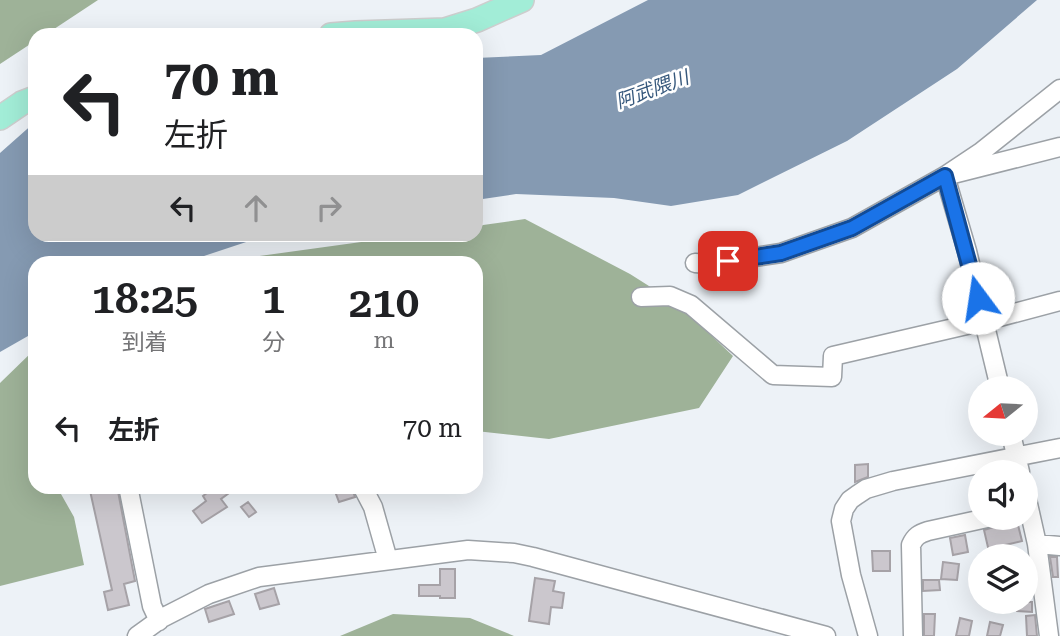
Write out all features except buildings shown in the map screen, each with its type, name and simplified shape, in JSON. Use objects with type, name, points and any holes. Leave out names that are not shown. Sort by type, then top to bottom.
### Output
[{"type":"main road","points":[[451,28],[522,0]]},
{"type":"main road","points":[[0,118],[28,101]]},
{"type":"street","points":[[695,263],[708,264],[781,253],[852,228],[945,176],[981,152],[1060,89]]},
{"type":"street","points":[[945,176],[1060,147]]},
{"type":"street","points":[[945,176],[967,251],[997,376]]},
{"type":"street","points":[[641,298],[670,296],[691,305],[773,374],[832,377],[833,356],[1060,301]]},
{"type":"street","points":[[1029,460],[1060,448]]},
{"type":"street","points":[[868,636],[842,535],[844,509],[850,500],[866,489],[893,481],[968,471]]},
{"type":"street","points":[[130,494],[152,606],[159,621]]},
{"type":"street","points":[[366,494],[373,507],[388,560]]},
{"type":"street","points":[[913,636],[911,545],[914,538],[928,531],[968,522]]},
{"type":"street","points":[[1033,530],[1037,544]]},
{"type":"street","points":[[1038,544],[1060,546]]},
{"type":"street","points":[[137,636],[209,594],[259,577],[468,550],[514,553],[825,636]]},
{"type":"street","points":[[1038,552],[1049,636]]},
{"type":"green space","points":[[0,0],[98,0],[56,28],[28,28],[28,46],[0,64]]},
{"type":"green space","points":[[525,219],[630,274],[679,305],[733,356],[699,408],[549,439],[483,432],[483,256],[260,256],[361,242],[483,242],[483,225]]},
{"type":"green space","points":[[28,356],[28,494],[61,494],[74,517],[84,565],[0,586],[0,383]]},
{"type":"green space","points":[[393,614],[470,618],[514,636],[340,636]]},
{"type":"water","name":"阿武隈川","points":[[648,0],[1037,0],[957,69],[847,141],[738,195],[671,206],[614,198],[516,194],[483,199],[483,58],[541,55]]},
{"type":"water","points":[[28,128],[28,242],[246,242],[204,256],[28,256],[28,336],[0,352],[0,153]]},
{"type":"route","points":[[728,261],[781,253],[852,228],[945,176],[978,298]]}]
